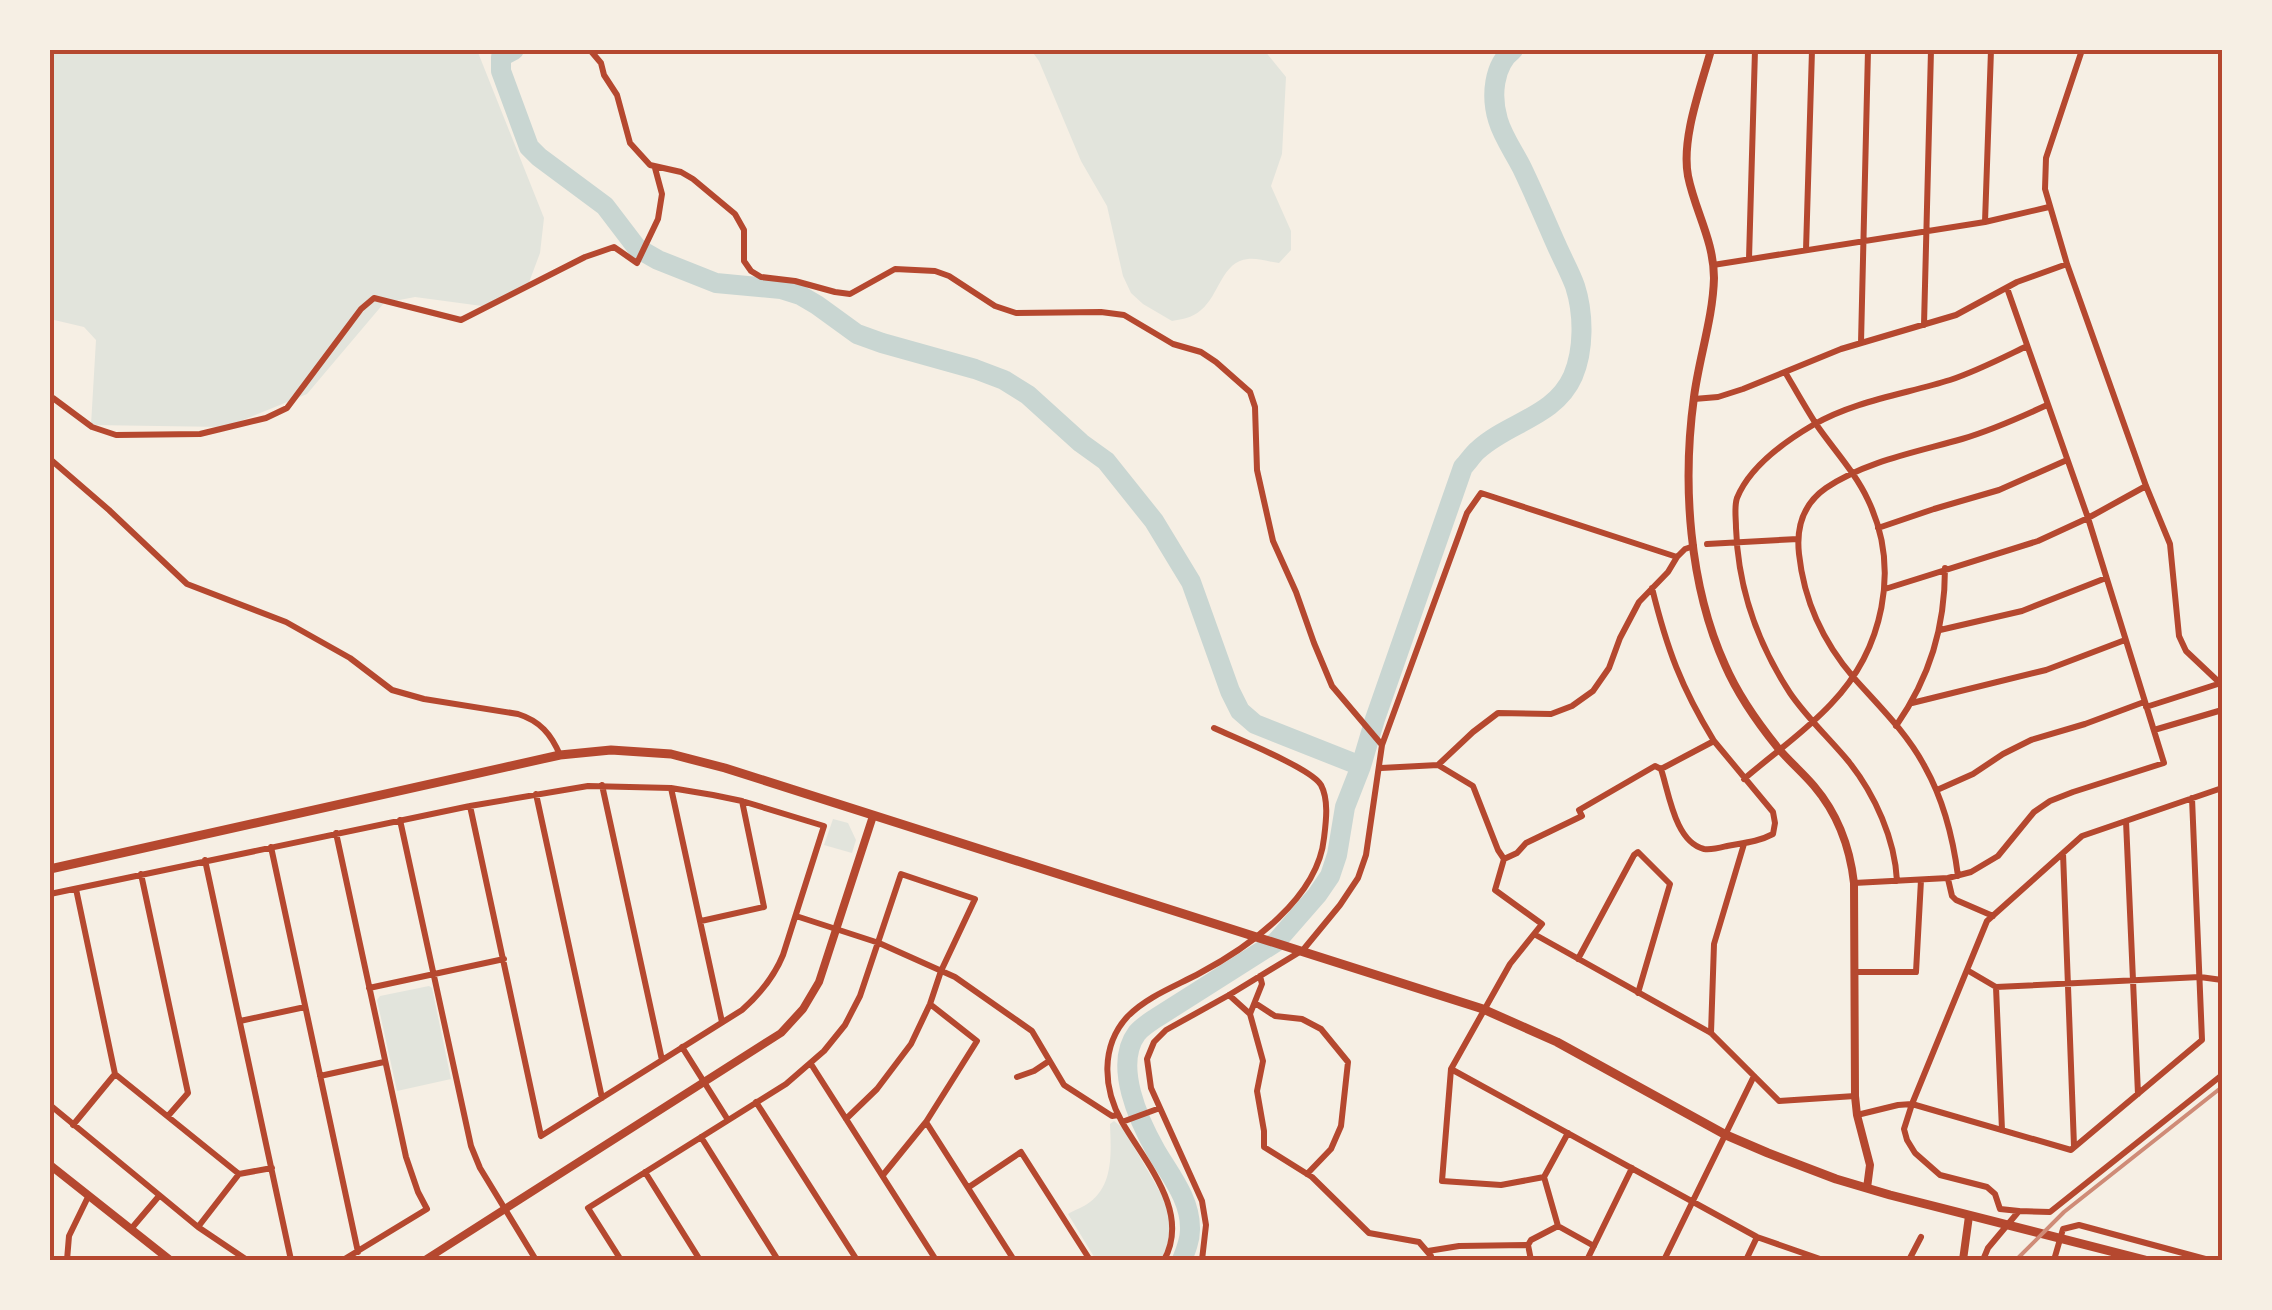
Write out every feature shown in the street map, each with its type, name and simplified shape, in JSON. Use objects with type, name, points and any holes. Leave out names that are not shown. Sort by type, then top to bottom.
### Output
[{"type":"main road","points":[[50,869],[560,754],[611,750],[671,754],[726,768],[1483,1009],[1558,1042],[1726,1134],[1866,1188],[2145,1260]]},
{"type":"street","points":[[590,50],[601,62],[616,95],[630,143],[645,161],[694,179],[735,214],[744,230],[744,261],[760,277],[850,294],[895,269],[935,271],[1016,313],[1124,315],[1174,344],[1201,352],[1216,362],[1250,392],[1256,407],[1257,470],[1274,542],[1332,686],[1382,745]]},
{"type":"street","points":[[1710,50],[1686,162],[1714,265],[1694,400],[1690,478],[1694,546],[1706,615],[1726,667],[1752,715],[1831,812],[1849,854],[1854,883],[1855,1096],[1870,1164],[1866,1188]]},
{"type":"street","points":[[1748,259],[1754,50]]},
{"type":"street","points":[[1806,250],[1812,50]]},
{"type":"street","points":[[1861,342],[1868,50]]},
{"type":"street","points":[[1924,324],[1931,50]]},
{"type":"street","points":[[1986,222],[1990,50]]},
{"type":"street","points":[[2082,50],[2046,158],[2044,182],[2049,207],[2170,544],[2180,636],[2186,651],[2222,684]]},
{"type":"street","points":[[50,401],[52,398],[92,427],[116,435],[200,434],[266,418],[287,408],[374,298],[460,320],[585,257],[614,247],[637,263],[658,219],[662,194],[655,167]]},
{"type":"street","points":[[1714,265],[1986,222],[2049,207]]},
{"type":"street","points":[[1694,400],[1743,390],[1861,342],[1956,315],[2007,288],[2067,264]]},
{"type":"street","points":[[1854,883],[1948,878],[1971,872],[1998,856],[2034,812],[2050,802],[2164,763],[2088,518],[2007,288]]},
{"type":"street","points":[[1897,881],[1889,838],[1872,797],[1850,763],[1788,690],[1759,634],[1746,594],[1735,503],[1744,483],[1760,465],[1816,424],[1967,374],[2027,346]]},
{"type":"street","points":[[1744,778],[1813,722],[1853,677],[1874,637],[1885,589],[1878,528],[1868,499],[1785,372]]},
{"type":"street","points":[[1958,876],[1951,833],[1937,790],[1915,750],[1828,641],[1810,604],[1798,539],[1802,516],[1811,500],[1852,473],[1984,432],[2047,405]]},
{"type":"street","points":[[50,459],[187,584],[286,622],[350,658],[392,690],[532,719],[546,729],[560,754]]},
{"type":"street","points":[[1878,528],[2016,484],[2067,460]]},
{"type":"street","points":[[1885,589],[2038,540],[2146,486]]},
{"type":"street","points":[[1202,1260],[1206,1224],[1202,1201],[1156,1110],[1147,1059],[1154,1042],[1166,1030],[1303,950],[1358,878],[1366,855],[1382,745],[1468,513],[1481,493],[1677,557]]},
{"type":"street","points":[[1707,544],[1798,539]]},
{"type":"street","points":[[1438,765],[1498,713],[1551,714],[1572,706],[1593,691],[1632,614],[1677,557],[1694,546]]},
{"type":"street","points":[[1896,726],[1912,704],[1940,630],[1945,568]]},
{"type":"street","points":[[1940,630],[2032,608],[2106,578]]},
{"type":"street","points":[[1544,1177],[1501,1186],[1439,1182],[1451,1068],[1510,964],[1542,924],[1495,890],[1504,859],[1526,843],[1582,816],[1578,810],[1655,766],[1661,769],[1679,826],[1691,843],[1712,849],[1773,834],[1772,812],[1714,741],[1688,697],[1660,625],[1652,588]]},
{"type":"street","points":[[1912,704],[2046,670],[2126,640]]},
{"type":"street","points":[[1937,790],[2031,740],[2222,684]]},
{"type":"street","points":[[2154,730],[2222,710]]},
{"type":"street","points":[[1164,1260],[1173,1234],[1171,1211],[1109,1088],[1110,1048],[1130,1014],[1258,936],[1293,903],[1319,862],[1324,842],[1326,808],[1321,785],[1308,773],[1214,728]]},
{"type":"street","points":[[1661,769],[1714,741]]},
{"type":"street","points":[[1381,768],[1438,765],[1473,786],[1504,859]]},
{"type":"street","points":[[602,786],[662,1060]]},
{"type":"street","points":[[50,894],[470,806],[602,786],[671,788],[742,801],[824,826],[775,972],[752,1000],[541,1136],[470,806]]},
{"type":"street","points":[[671,788],[722,1022]]},
{"type":"street","points":[[2222,788],[2082,836],[1988,921],[1904,1129],[1907,1140],[1940,1175],[1986,1187],[1996,1194],[2000,1209],[2050,1212],[2222,1076]]},
{"type":"street","points":[[536,794],[602,1098]]},
{"type":"street","points":[[1857,1115],[1912,1104],[2070,1150],[2202,1040],[2192,798]]},
{"type":"street","points":[[700,921],[764,907],[742,801]]},
{"type":"street","points":[[425,1260],[769,1042],[796,1017],[819,982],[873,816]]},
{"type":"street","points":[[400,820],[471,1146],[480,1168],[536,1260]]},
{"type":"street","points":[[2126,820],[2138,1094]]},
{"type":"street","points":[[336,833],[406,1157],[427,1209],[343,1260]]},
{"type":"street","points":[[1711,1033],[1714,944],[1744,843]]},
{"type":"street","points":[[271,847],[358,1252]]},
{"type":"street","points":[[1578,960],[1638,852],[1670,884],[1638,993]]},
{"type":"street","points":[[2063,852],[2074,1147]]},
{"type":"street","points":[[205,860],[291,1260]]},
{"type":"street","points":[[140,874],[188,1093],[168,1116]]},
{"type":"street","points":[[621,1260],[586,1207],[786,1084],[810,1064],[855,1008],[900,874],[975,900],[940,971],[911,1044],[877,1089],[846,1119]]},
{"type":"street","points":[[1948,878],[1956,900],[1993,916]]},
{"type":"street","points":[[1855,972],[1916,972],[1921,880]]},
{"type":"street","points":[[76,888],[115,1074],[240,1174]]},
{"type":"street","points":[[796,916],[878,943],[956,978],[1032,1032],[1064,1085],[1112,1116],[1122,1119],[1156,1110]]},
{"type":"street","points":[[1534,934],[1711,1033],[1779,1102],[1855,1096]]},
{"type":"street","points":[[369,988],[504,959]]},
{"type":"street","points":[[1967,970],[1996,987],[2200,977],[2222,980]]},
{"type":"street","points":[[1250,1014],[1262,984],[1260,976]]},
{"type":"street","points":[[1996,987],[2002,1130]]},
{"type":"street","points":[[1230,995],[1250,1014],[1262,1061],[1257,1091],[1264,1147],[1306,1174],[1368,1233],[1415,1241],[1429,1256],[1459,1246],[1528,1245],[1538,1235],[1558,1226]]},
{"type":"street","points":[[1255,1003],[1274,1016],[1302,1020],[1320,1029],[1348,1062],[1341,1126],[1331,1149],[1306,1174]]},
{"type":"street","points":[[882,1176],[926,1122],[977,1040],[930,1004]]},
{"type":"street","points":[[240,1021],[305,1006]]},
{"type":"street","points":[[682,1047],[728,1120]]},
{"type":"street","points":[[1017,1077],[1048,1061]]},
{"type":"street","points":[[320,1076],[384,1062]]},
{"type":"street","points":[[810,1064],[932,1259]]},
{"type":"street","points":[[1451,1068],[1757,1236],[1818,1259]]},
{"type":"street","points":[[74,1125],[115,1074]]},
{"type":"street","points":[[1664,1260],[1754,1076]]},
{"type":"street","points":[[756,1102],[857,1260]]},
{"type":"street","points":[[50,1106],[198,1226],[247,1260]]},
{"type":"street","points":[[926,1122],[1014,1260]]},
{"type":"street","points":[[1568,1133],[1544,1177],[1558,1226],[1594,1246]]},
{"type":"street","points":[[701,1137],[778,1260]]},
{"type":"street","points":[[968,1187],[1021,1152],[1090,1260]]},
{"type":"street","points":[[50,1165],[170,1260]]},
{"type":"street","points":[[198,1226],[240,1174],[272,1168]]},
{"type":"street","points":[[1587,1260],[1632,1168]]},
{"type":"street","points":[[644,1172],[700,1260]]},
{"type":"street","points":[[132,1229],[160,1196]]},
{"type":"street","points":[[67,1260],[69,1236],[88,1197]]},
{"type":"street","points":[[1983,1260],[2018,1211]]},
{"type":"street","points":[[1964,1260],[1969,1216]]},
{"type":"street","points":[[2054,1260],[2063,1229],[2079,1225],[2209,1260]]},
{"type":"street","points":[[1746,1260],[1757,1236]]},
{"type":"street","points":[[1909,1260],[1921,1237]]},
{"type":"street","points":[[1528,1245],[1532,1260]]},
{"type":"shaded area","points":[[50,50],[477,50],[544,218],[540,253],[528,285],[482,306],[415,297],[384,303],[307,394],[226,427],[91,425],[96,340],[84,327],[50,319]]},
{"type":"shaded area","points":[[1031,50],[1264,50],[1286,77],[1282,154],[1271,186],[1291,231],[1291,250],[1279,263],[1239,261],[1226,272],[1207,304],[1191,316],[1172,321],[1143,304],[1131,293],[1123,276],[1107,206],[1081,161]]},
{"type":"shaded area","points":[[833,819],[848,823],[856,840],[852,853],[824,845]]},
{"type":"shaded area","points":[[429,986],[451,1079],[397,1091],[377,1000],[380,996]]},
{"type":"shaded area","points":[[1114,1121],[1123,1128],[1167,1204],[1171,1233],[1160,1260],[1096,1260],[1068,1214],[1090,1202],[1103,1186],[1109,1166],[1110,1124]]},
{"type":"waterway","points":[[514,50],[501,57],[501,71],[529,147],[605,206],[637,248],[716,283],[781,289],[800,295],[857,334],[975,369],[1028,395],[1106,461],[1154,521],[1191,582],[1240,711],[1255,724],[1361,766]]},
{"type":"waterway","points":[[1182,1260],[1190,1234],[1187,1208],[1136,1109],[1128,1076],[1130,1046],[1149,1023],[1276,942],[1330,876],[1345,807],[1463,467],[1490,440],[1555,401],[1577,366],[1582,332],[1575,286],[1496,111],[1498,73],[1513,50]]},
{"type":"railway","points":[[2016,1260],[2064,1212],[2222,1087]]}]
